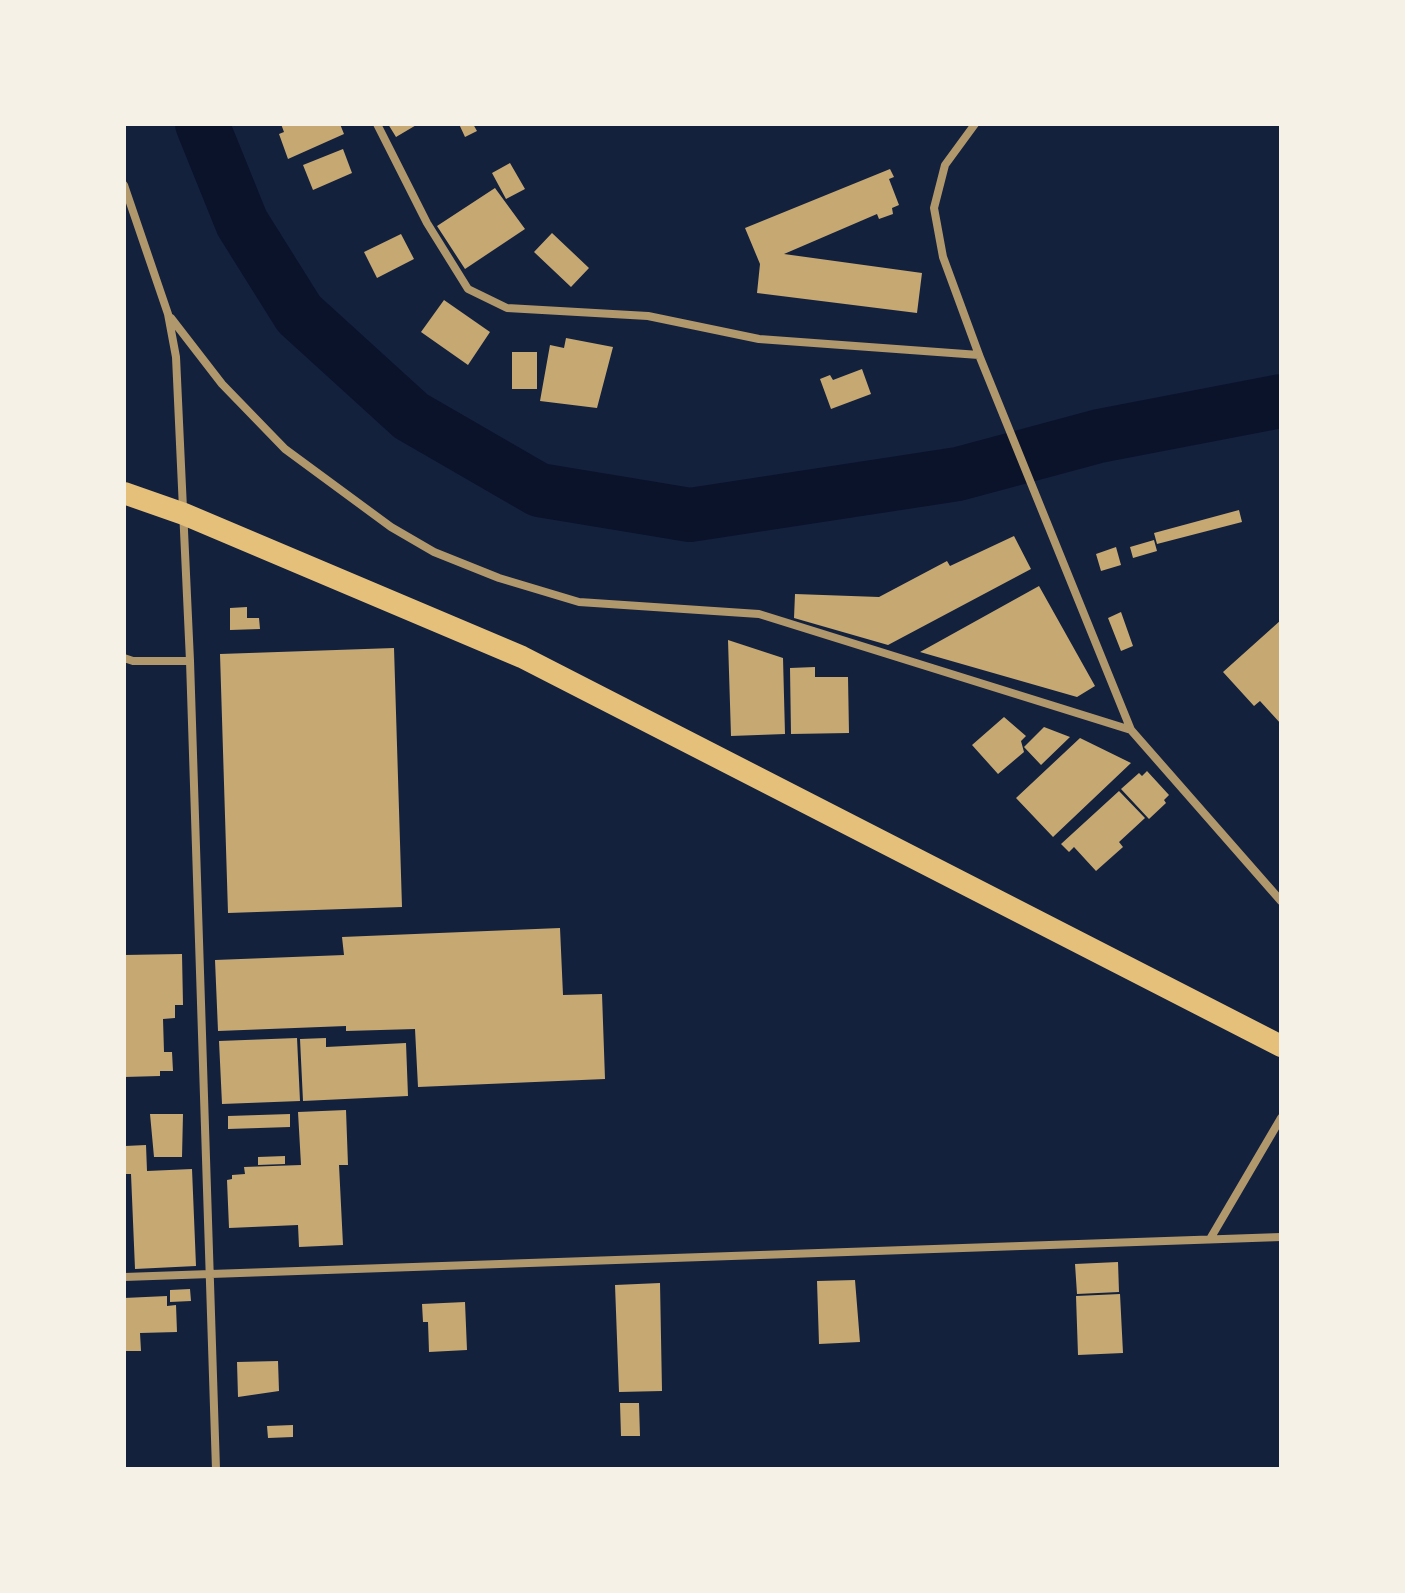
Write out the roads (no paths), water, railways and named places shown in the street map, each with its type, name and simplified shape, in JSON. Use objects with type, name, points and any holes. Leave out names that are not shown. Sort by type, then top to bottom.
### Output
[{"type":"highway","points":[[124,493],[184,514],[522,657],[1281,1046]]},
{"type":"street","points":[[377,124],[427,223],[468,289],[507,308],[648,316],[759,339],[979,355]]},
{"type":"street","points":[[975,124],[945,165],[934,208],[943,257],[979,355],[1131,730],[1281,901]]},
{"type":"street","points":[[124,185],[168,314],[176,357],[190,661],[216,1469]]},
{"type":"street","points":[[168,314],[222,384],[285,449],[391,527],[434,552],[499,578],[579,602],[759,614],[1131,730]]},
{"type":"street","points":[[124,658],[133,661],[190,661]]},
{"type":"street","points":[[1210,1239],[1281,1118]]},
{"type":"street","points":[[124,1277],[1281,1237]]},
{"type":"waterway","points":[[202,124],[242,223],[299,314],[411,416],[539,490],[690,515],[958,474],[1099,436],[1281,401]]}]
